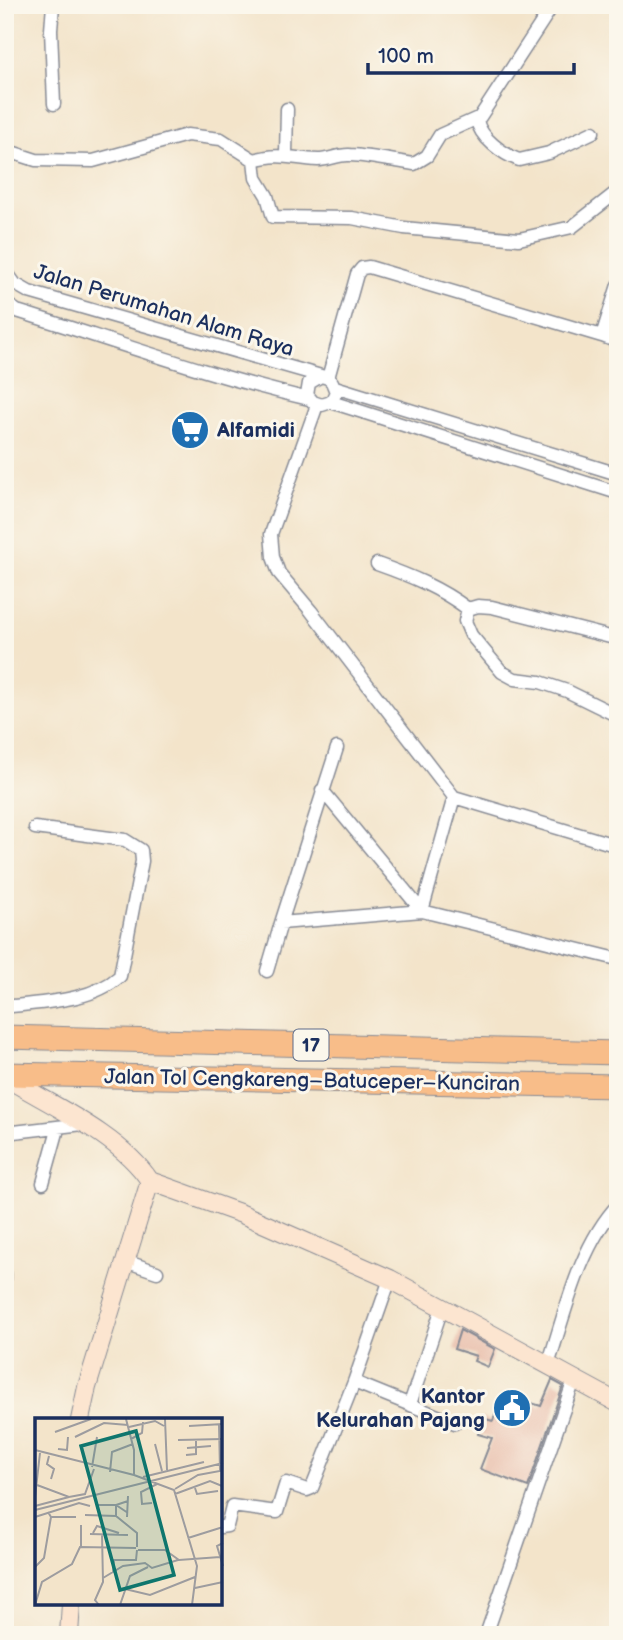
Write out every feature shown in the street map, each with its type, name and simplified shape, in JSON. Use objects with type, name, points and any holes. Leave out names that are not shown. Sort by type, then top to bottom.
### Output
[{"type":"highway","name":"Jalan Tol Cengkareng–Batuceper–Kunciran","points":[[5,1037],[618,1053]]},
{"type":"highway","name":"Jalan Tol Cengkareng–Batuceper–Kunciran","points":[[5,1076],[48,1074],[618,1086]]},
{"type":"street","points":[[53,5],[51,30],[54,104]]},
{"type":"street","points":[[254,160],[270,155],[286,155],[328,160],[347,154],[414,164],[427,156],[440,135],[477,120],[553,5]]},
{"type":"street","points":[[286,155],[287,109]]},
{"type":"street","points":[[477,120],[486,138],[519,160],[550,153],[593,132]]},
{"type":"street","points":[[5,150],[36,160],[93,161],[187,135],[222,139],[254,160]]},
{"type":"street","points":[[254,160],[256,178],[274,217],[352,218],[404,228],[519,239],[572,227],[618,191]]},
{"type":"street","points":[[327,381],[357,274],[362,268],[369,267],[618,342]]},
{"type":"street","name":"Jalan Perumahan Alam Raya","points":[[5,270],[15,284],[29,292],[327,381],[618,474]]},
{"type":"street","points":[[602,337],[618,285]]},
{"type":"street","points":[[18,311],[29,292]]},
{"type":"street","name":"Jalan Perumahan Alam Raya","points":[[5,303],[18,311],[313,402]]},
{"type":"street","points":[[327,381],[309,383],[307,391],[313,402],[271,534],[272,557],[279,573],[454,797],[618,846]]},
{"type":"street","points":[[327,381],[336,392],[331,402]]},
{"type":"street","points":[[313,402],[331,402],[618,493]]},
{"type":"street","points":[[377,565],[417,578],[447,593],[468,609]]},
{"type":"street","points":[[468,609],[478,606],[492,607],[618,639]]},
{"type":"street","points":[[468,609],[465,621],[471,635],[502,672],[515,679],[540,682],[567,691],[618,716]]},
{"type":"street","points":[[267,971],[337,748]]},
{"type":"street","points":[[322,790],[422,911]]},
{"type":"street","points":[[422,911],[454,797]]},
{"type":"street","points":[[5,1007],[91,993],[110,985],[120,976],[142,861],[141,849],[125,840],[35,828]]},
{"type":"street","points":[[281,923],[422,911],[613,958]]},
{"type":"street","points":[[5,1076],[107,1138],[132,1158],[150,1181],[242,1214],[390,1279],[618,1403]]},
{"type":"street","points":[[5,1133],[58,1129],[83,1124]]},
{"type":"street","points":[[43,1183],[58,1129]]},
{"type":"street","points":[[80,1418],[87,1387],[150,1181]]},
{"type":"street","points":[[548,1365],[585,1257],[618,1205]]},
{"type":"street","points":[[125,1261],[157,1272]]},
{"type":"street","points":[[5,1273],[5,1279]]},
{"type":"street","points":[[222,1526],[227,1525],[232,1506],[277,1512],[286,1483],[310,1490],[354,1382],[390,1279]]},
{"type":"street","points":[[410,1404],[442,1308]]},
{"type":"street","points":[[486,1635],[574,1380]]},
{"type":"street","points":[[354,1382],[455,1423]]},
{"type":"street","points":[[69,1635],[71,1605]]},
{"type":"building","points":[[460,1330],[495,1349],[488,1367],[474,1361],[476,1356],[454,1349]]},
{"type":"building","points":[[552,1380],[563,1386],[528,1487],[480,1469],[492,1438],[478,1434],[482,1418],[493,1421],[502,1394],[541,1406]]},
{"type":"place","name":"Alfamidi","points":[[190,430]]},
{"type":"place","name":"Kantor Kelurahan Pajang","points":[[512,1408]]}]
